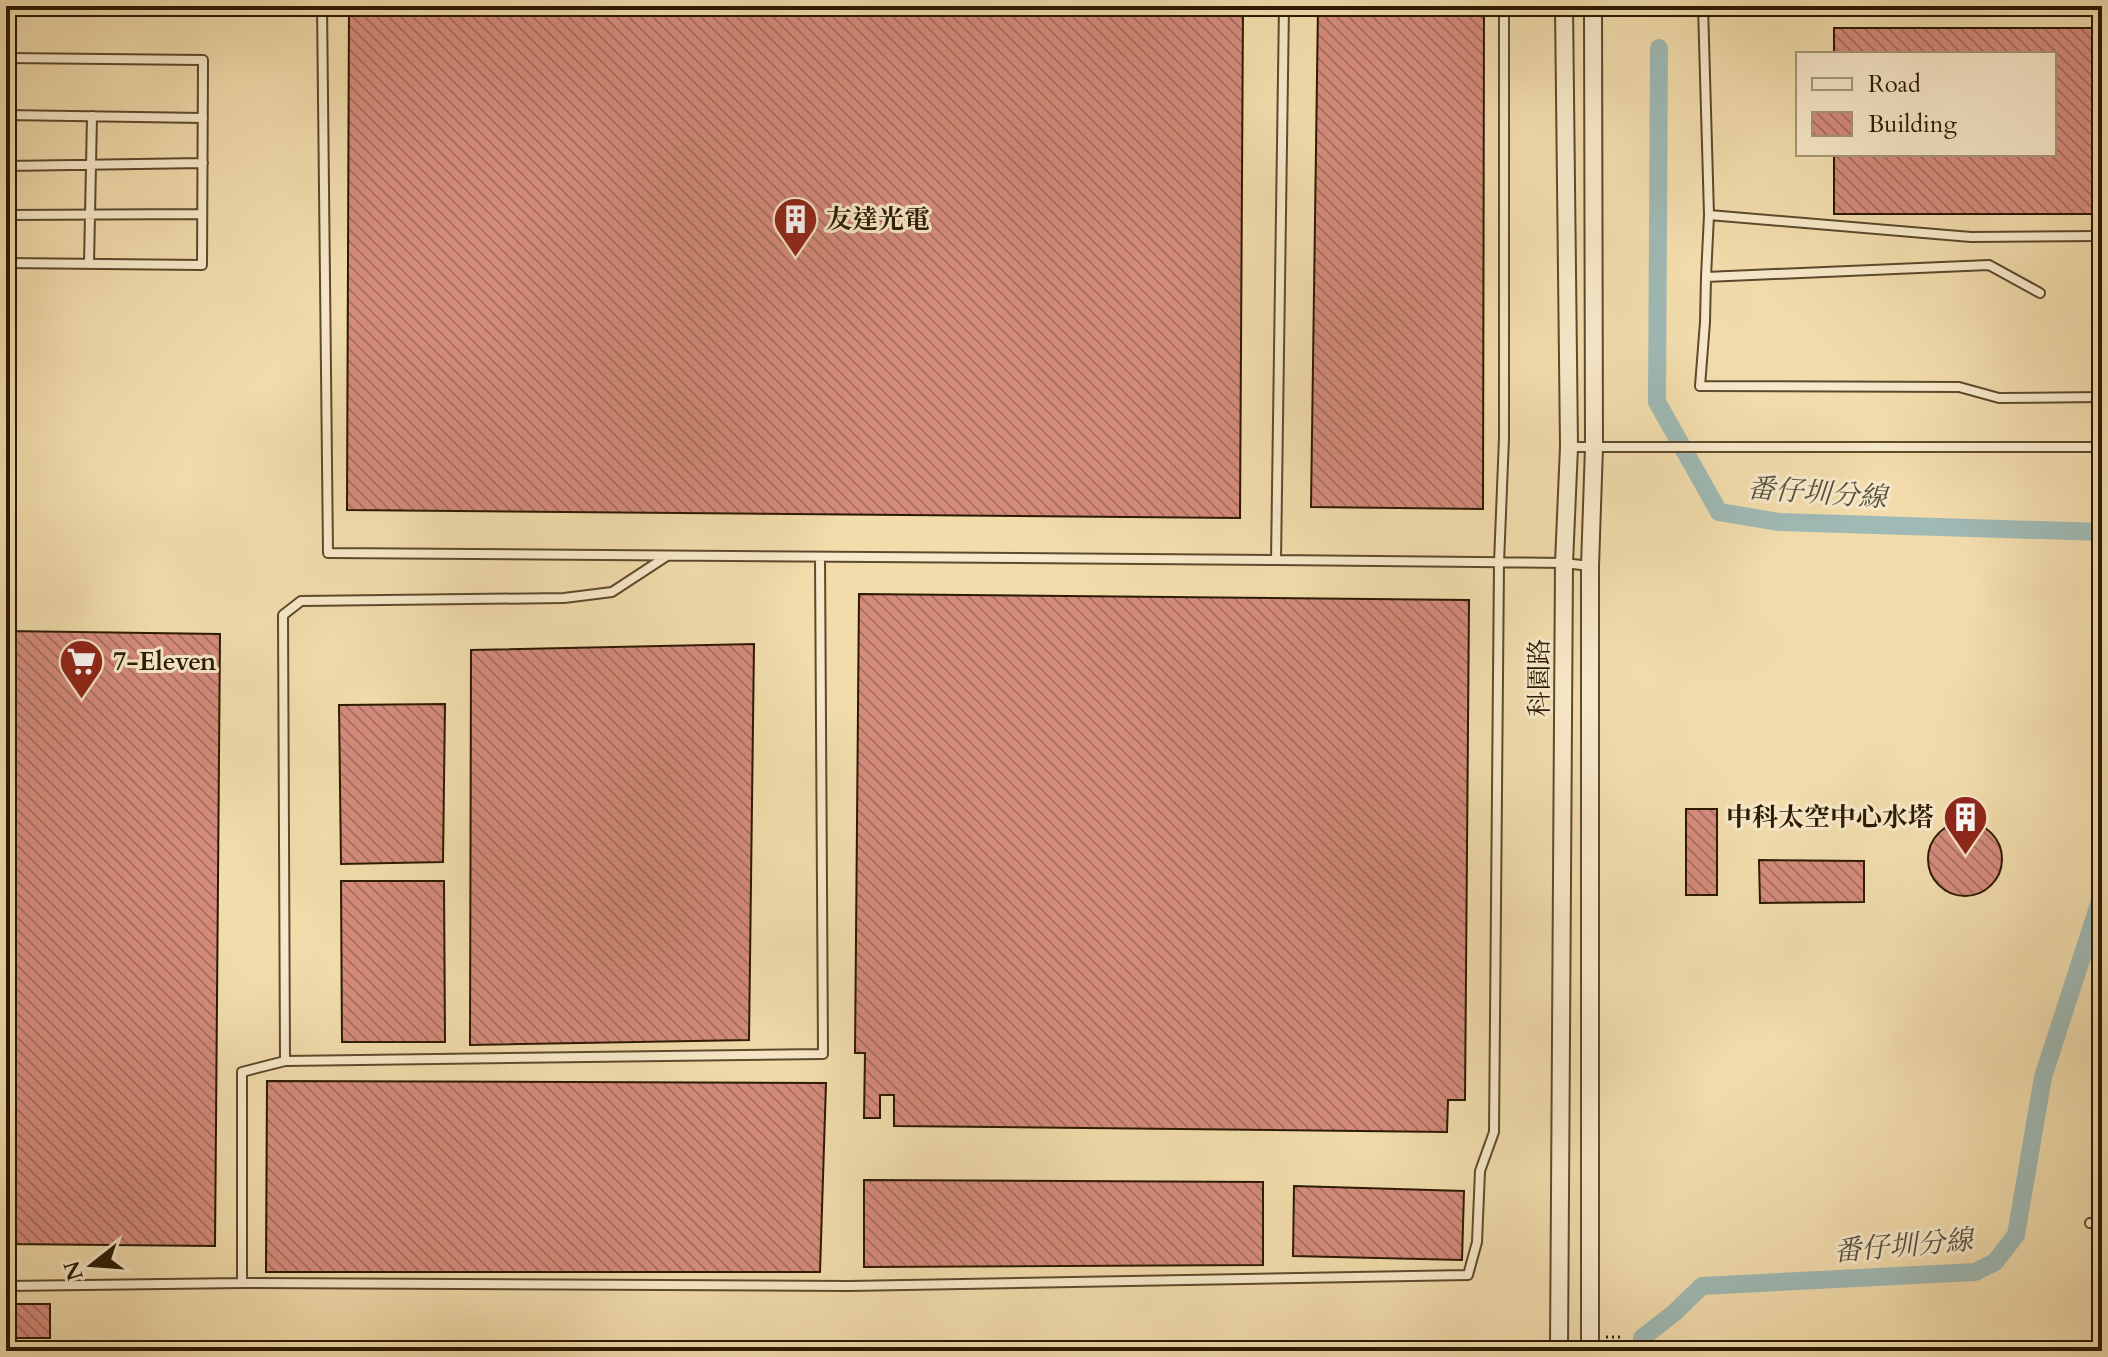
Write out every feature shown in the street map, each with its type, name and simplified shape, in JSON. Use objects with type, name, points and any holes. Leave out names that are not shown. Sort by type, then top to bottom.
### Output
[{"type":"street","name":"科園路","points":[[1559,1351],[1564,563],[1569,447],[1564,6]]},
{"type":"street","name":"科園路","points":[[1590,1351],[1593,6]]},
{"type":"lane","points":[[322,6],[328,553],[1276,560],[1564,563],[1590,566]]},
{"type":"lane","points":[[1276,560],[1284,6]]},
{"type":"lane","points":[[6,1286],[242,1283],[849,1286],[1468,1275],[1477,1242],[1480,1171],[1494,1132],[1499,563],[1504,438],[1504,6]]},
{"type":"lane","points":[[1703,6],[1709,215],[1700,386],[1959,387],[1999,398],[2102,397]]},
{"type":"lane","points":[[6,58],[203,60],[202,265],[6,263]]},
{"type":"lane","points":[[6,115],[203,118]]},
{"type":"lane","points":[[89,264],[92,116]]},
{"type":"lane","points":[[6,166],[203,163]]},
{"type":"lane","points":[[6,215],[202,214]]},
{"type":"lane","points":[[1709,215],[1971,237],[2102,236]]},
{"type":"lane","points":[[1706,277],[1989,265],[2040,293]]},
{"type":"lane","points":[[1569,447],[2102,447]]},
{"type":"lane","points":[[285,1061],[283,615],[301,601],[564,598],[612,592],[667,556]]},
{"type":"lane","points":[[242,1283],[242,1072],[285,1061],[823,1054],[820,557]]},
{"type":"lane","points":[[2090,1223],[2102,1224]]},
{"type":"building","name":"友達光電","points":[[349,6],[1243,6],[1240,518],[347,510]]},
{"type":"building","points":[[1318,6],[1484,6],[1483,509],[1311,507]]},
{"type":"building","points":[[1834,28],[2102,28],[2102,214],[1834,214],[1834,156],[2056,156],[2056,52],[1834,52]]},
{"type":"building","points":[[859,594],[1469,600],[1465,1100],[1448,1100],[1447,1132],[894,1126],[894,1095],[880,1095],[880,1118],[864,1118],[865,1053],[855,1053]]},
{"type":"building","points":[[6,631],[220,634],[215,1246],[6,1244]]},
{"type":"building","points":[[754,644],[749,1040],[470,1045],[471,650]]},
{"type":"building","points":[[445,704],[443,862],[341,864],[339,705]]},
{"type":"building","points":[[1686,809],[1717,809],[1717,895],[1686,895]]},
{"type":"building","name":"中科太空中心水塔","points":[[1965,822],[1986,828],[1996,838],[2002,859],[1996,880],[1986,890],[1965,896],[1944,890],[1934,880],[1928,859],[1934,838],[1944,828]]},
{"type":"building","points":[[1759,860],[1864,861],[1864,902],[1760,903]]},
{"type":"building","points":[[341,881],[444,881],[445,1042],[342,1042]]},
{"type":"building","points":[[267,1081],[826,1083],[820,1272],[266,1272]]},
{"type":"building","points":[[864,1180],[1263,1182],[1263,1265],[864,1267]]},
{"type":"building","points":[[1294,1186],[1464,1191],[1462,1260],[1293,1256]]},
{"type":"building","points":[[6,1304],[50,1304],[50,1338],[6,1338]]},
{"type":"waterway","name":"番仔圳分線","points":[[1659,48],[1657,402],[1719,512],[1780,522],[2102,532]]},
{"type":"waterway","name":"番仔圳分線","points":[[1642,1338],[1702,1286],[1975,1272],[1995,1262],[2016,1235],[2043,1077],[2102,895]]},
{"type":"place","name":"友達光電","points":[[795,258]]},
{"type":"place","name":"7-Eleven","points":[[82,700]]},
{"type":"place","name":"中科太空中心水塔","points":[[1965,856]]}]
